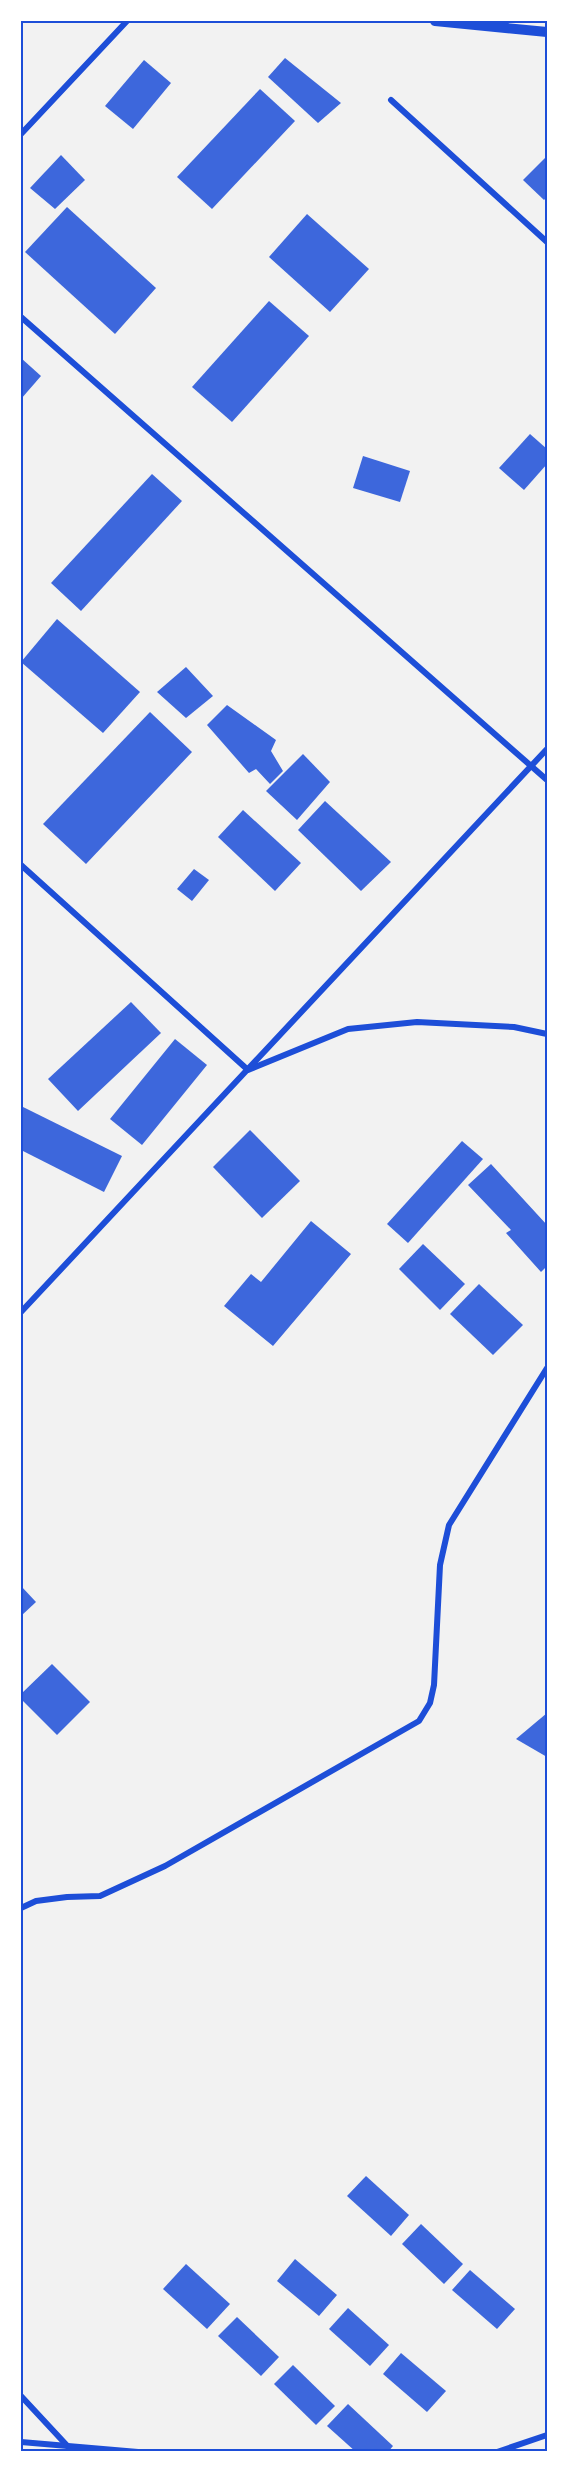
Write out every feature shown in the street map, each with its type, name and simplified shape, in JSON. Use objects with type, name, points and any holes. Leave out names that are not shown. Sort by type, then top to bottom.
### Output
[{"type":"street","points":[[21,134],[127,21]]},
{"type":"street","points":[[435,21],[547,32]]},
{"type":"street","points":[[391,100],[547,242]]},
{"type":"street","points":[[21,317],[547,780]]},
{"type":"street","points":[[21,1312],[547,748]]},
{"type":"street","points":[[21,865],[248,1070]]},
{"type":"street","points":[[248,1070],[348,1029],[417,1022],[514,1027],[547,1034]]},
{"type":"street","points":[[21,1908],[36,1901],[100,1896],[165,1866],[419,1721],[430,1703],[434,1685],[441,1565],[449,1525],[547,1368]]},
{"type":"street","points":[[21,2396],[74,2452]]},
{"type":"street","points":[[497,2452],[547,2435]]},
{"type":"street","points":[[21,2442],[138,2452]]},
{"type":"building","points":[[285,58],[341,103],[318,123],[268,77]]},
{"type":"building","points":[[144,60],[171,83],[133,129],[105,106]]},
{"type":"building","points":[[260,89],[295,121],[212,209],[177,177]]},
{"type":"building","points":[[61,155],[85,180],[55,209],[30,188]]},
{"type":"building","points":[[547,156],[547,197],[544,200],[523,180]]},
{"type":"building","points":[[67,207],[156,288],[115,334],[25,252]]},
{"type":"building","points":[[307,214],[369,269],[330,312],[269,257]]},
{"type":"building","points":[[269,301],[309,336],[232,422],[192,387]]},
{"type":"building","points":[[21,358],[41,376],[21,399]]},
{"type":"building","points":[[530,434],[547,449],[547,464],[524,490],[499,468]]},
{"type":"building","points":[[363,456],[410,471],[400,502],[353,488]]},
{"type":"building","points":[[152,474],[182,501],[81,611],[51,583]]},
{"type":"building","points":[[57,619],[140,692],[103,733],[21,662]]},
{"type":"building","points":[[186,667],[213,696],[186,718],[157,692]]},
{"type":"building","points":[[227,705],[276,740],[271,751],[283,771],[270,784],[256,769],[249,773],[207,725]]},
{"type":"building","points":[[150,712],[192,752],[86,864],[43,824]]},
{"type":"building","points":[[303,754],[330,782],[297,820],[266,791]]},
{"type":"building","points":[[325,801],[391,862],[361,891],[298,830]]},
{"type":"building","points":[[243,810],[301,863],[275,891],[218,837]]},
{"type":"building","points":[[194,869],[209,880],[192,901],[177,889]]},
{"type":"building","points":[[131,1002],[161,1033],[78,1111],[48,1079]]},
{"type":"building","points":[[175,1039],[207,1065],[142,1145],[110,1119]]},
{"type":"building","points":[[21,1106],[122,1156],[104,1192],[21,1150]]},
{"type":"building","points":[[250,1130],[300,1181],[262,1218],[213,1167]]},
{"type":"building","points":[[462,1141],[483,1159],[408,1243],[387,1224]]},
{"type":"building","points":[[491,1164],[547,1225],[547,1266],[541,1272],[506,1233],[511,1230],[468,1185]]},
{"type":"building","points":[[311,1221],[351,1254],[273,1346],[224,1306],[251,1274],[261,1282]]},
{"type":"building","points":[[423,1244],[465,1284],[440,1310],[399,1269]]},
{"type":"building","points":[[479,1284],[523,1325],[493,1355],[450,1314]]},
{"type":"building","points":[[21,1586],[36,1602],[21,1616]]},
{"type":"building","points":[[52,1664],[90,1702],[57,1735],[21,1699],[21,1694]]},
{"type":"building","points":[[547,1713],[547,1757],[516,1739]]},
{"type":"building","points":[[366,2176],[409,2215],[391,2236],[347,2196]]},
{"type":"building","points":[[421,2224],[463,2264],[444,2284],[402,2244]]},
{"type":"building","points":[[295,2259],[337,2295],[319,2316],[277,2281]]},
{"type":"building","points":[[186,2264],[230,2304],[207,2329],[163,2289]]},
{"type":"building","points":[[470,2270],[515,2309],[497,2329],[452,2290]]},
{"type":"building","points":[[348,2308],[389,2345],[370,2366],[329,2329]]},
{"type":"building","points":[[237,2317],[279,2357],[261,2376],[218,2336]]},
{"type":"building","points":[[401,2353],[446,2391],[427,2412],[383,2374]]},
{"type":"building","points":[[293,2365],[335,2406],[316,2425],[274,2384]]},
{"type":"building","points":[[348,2404],[393,2446],[388,2452],[356,2452],[327,2426]]}]
